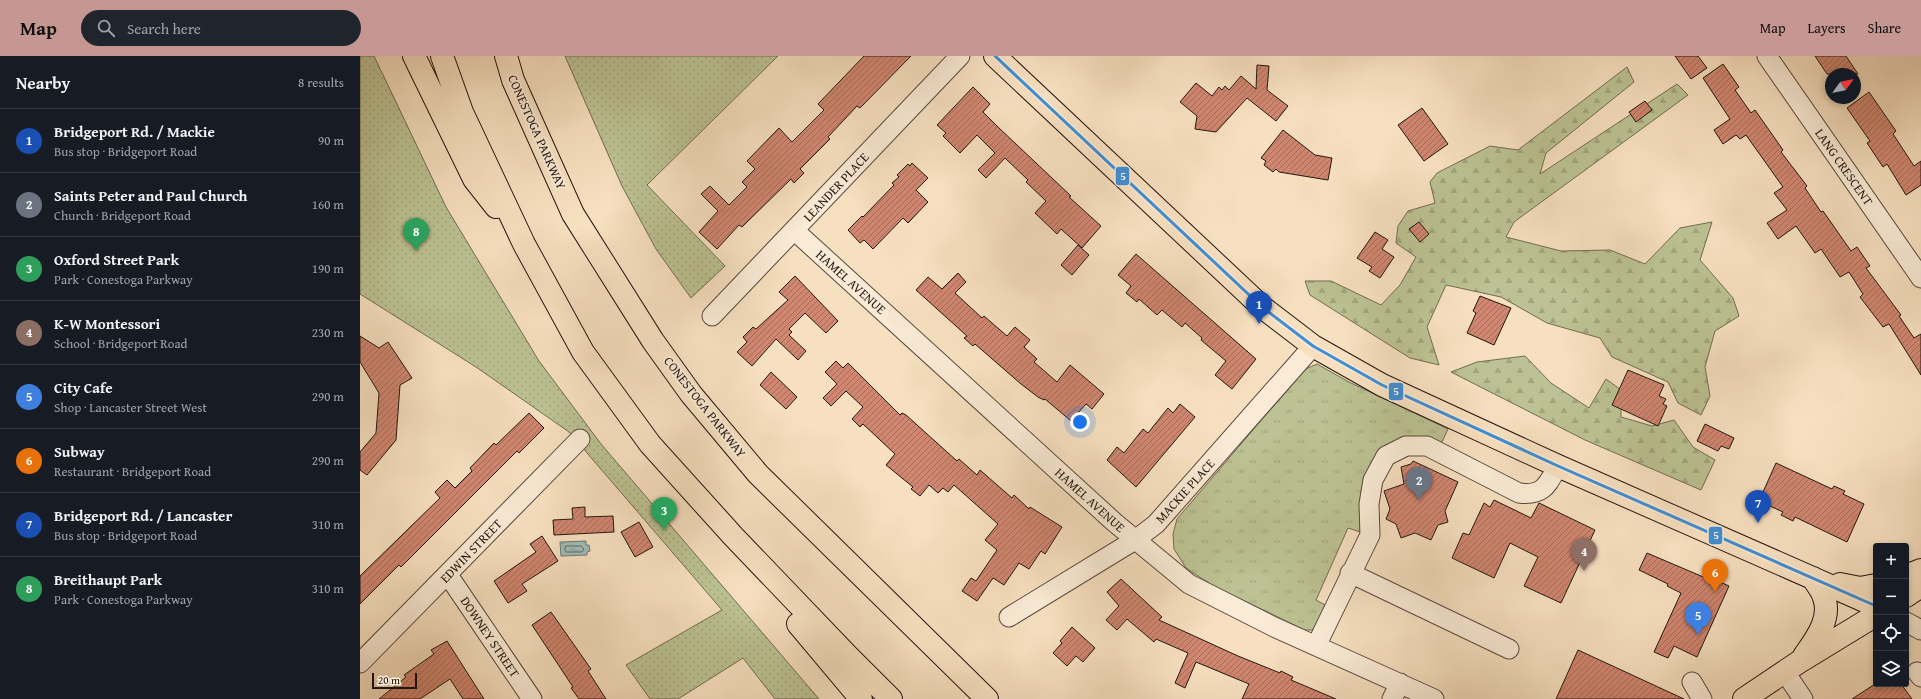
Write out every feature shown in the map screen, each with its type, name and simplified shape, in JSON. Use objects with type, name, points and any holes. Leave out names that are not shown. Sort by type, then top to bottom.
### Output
[{"type":"main road","points":[[414,56],[474,178],[524,244]]},
{"type":"main road","points":[[442,56],[462,112],[524,244],[588,358],[650,444],[733,536],[891,699]]},
{"type":"main road","name":"CONESTOGA PARKWAY","points":[[506,56],[512,80],[573,214],[653,340],[691,394],[758,474],[987,699]]},
{"type":"main road","points":[[995,56],[1262,306],[1313,346],[1382,385],[1558,466],[1873,605]]},
{"type":"main road","points":[[733,536],[772,592],[861,699]]},
{"type":"main road","points":[[1909,575],[1921,570]]},
{"type":"main road","points":[[1813,578],[1860,588],[1873,586]]},
{"type":"main road","points":[[1792,667],[1819,635],[1826,613],[1824,595],[1813,578]]},
{"type":"main road","points":[[1909,594],[1921,586]]},
{"type":"main road","points":[[1744,699],[1792,667],[1873,618]]},
{"type":"street","name":"LEANDER PLACE","points":[[712,316],[795,231],[960,56]]},
{"type":"street","name":"LANG CRESCENT","points":[[1767,56],[1921,278]]},
{"type":"street","name":"HAMEL AVENUE","points":[[795,231],[1114,522],[1189,584],[1274,627],[1316,646],[1396,691],[1434,699]]},
{"type":"street","name":"MACKIE PLACE","points":[[1009,617],[1135,540],[1156,524],[1313,346]]},
{"type":"street","name":"EDWIN STREET","points":[[360,663],[448,575],[580,438]]},
{"type":"street","points":[[1316,646],[1370,535],[1369,504],[1373,480],[1386,456],[1406,446],[1427,446],[1519,493],[1531,494],[1546,488],[1558,466]]},
{"type":"street","points":[[1350,574],[1509,649]]},
{"type":"street","name":"DOWNEY STREET","points":[[448,575],[532,699]]},
{"type":"street","points":[[1909,624],[1921,630]]},
{"type":"street","points":[[1792,667],[1803,699]]},
{"type":"street","points":[[1692,682],[1702,699]]},
{"type":"green space","points":[[360,56],[374,56],[446,207],[539,361],[601,444],[819,699],[775,699],[743,658],[678,699],[650,699],[626,665],[722,610],[569,432],[476,367],[360,294]]},
{"type":"green space","points":[[565,56],[778,56],[647,185],[725,266],[691,298],[656,249],[622,186]]},
{"type":"green space","points":[[1627,67],[1634,82],[1546,153],[1540,174],[1677,84],[1688,95],[1514,222],[1506,237],[1561,251],[1610,250],[1645,264],[1680,228],[1712,222],[1700,260],[1733,298],[1739,316],[1715,331],[1705,367],[1710,396],[1701,415],[1678,403],[1668,382],[1612,357],[1600,338],[1547,323],[1501,297],[1446,285],[1427,327],[1439,365],[1410,358],[1310,295],[1305,281],[1331,281],[1381,305],[1400,285],[1416,257],[1396,243],[1398,226],[1408,211],[1435,203],[1430,182],[1437,173],[1490,146],[1518,150]]},
{"type":"green space","points":[[1525,356],[1551,383],[1589,408],[1606,379],[1621,390],[1621,417],[1652,426],[1674,420],[1693,447],[1715,460],[1701,490],[1585,440],[1451,372],[1477,362]]},
{"type":"green space","points":[[1317,364],[1349,382],[1448,429],[1441,444],[1404,439],[1361,495],[1360,532],[1348,528],[1316,600],[1327,606],[1320,622],[1312,630],[1305,630],[1213,586],[1186,568],[1174,549],[1173,534],[1177,519],[1288,389],[1299,372]]},
{"type":"water","points":[[586,541],[586,545],[589,545],[590,551],[587,552],[587,555],[561,556],[560,542]]},
{"type":"building","points":[[864,56],[911,56],[860,108],[857,106],[828,137],[830,139],[800,169],[804,173],[794,183],[791,179],[742,227],[739,225],[717,249],[699,232],[718,211],[701,194],[710,186],[729,205],[747,187],[742,182],[755,169],[747,161],[779,128],[792,142],[824,110],[818,104]]},
{"type":"building","points":[[1675,56],[1698,56],[1707,68],[1691,79]]},
{"type":"building","points":[[1815,56],[1846,56],[1854,68],[1825,68],[1825,71]]},
{"type":"building","points":[[1723,64],[1739,87],[1735,90],[1751,113],[1755,110],[1783,150],[1781,152],[1807,186],[1805,188],[1821,212],[1823,211],[1851,251],[1857,247],[1870,266],[1866,268],[1901,315],[1899,316],[1914,338],[1921,334],[1921,375],[1889,324],[1883,327],[1860,297],[1863,294],[1849,272],[1840,277],[1821,249],[1815,253],[1796,226],[1778,239],[1767,223],[1787,210],[1774,193],[1783,187],[1746,135],[1740,139],[1736,135],[1723,144],[1714,130],[1730,119],[1703,78]]},
{"type":"building","points":[[1257,65],[1269,66],[1267,90],[1288,106],[1276,121],[1247,98],[1216,132],[1195,129],[1197,116],[1180,102],[1196,83],[1212,96],[1219,87],[1222,90],[1225,86],[1229,90],[1241,76],[1256,89]]},
{"type":"building","points":[[973,87],[990,104],[983,112],[1071,196],[1069,197],[1101,226],[1082,248],[1061,229],[1057,234],[1035,213],[1046,201],[1026,182],[1028,180],[1005,158],[986,178],[978,170],[995,153],[977,135],[960,153],[943,136],[946,133],[937,125]]},
{"type":"building","points":[[1869,92],[1896,131],[1893,134],[1914,166],[1921,161],[1921,185],[1906,195],[1887,164],[1883,167],[1867,143],[1870,141],[1847,108],[1852,104],[1861,104],[1861,98]]},
{"type":"building","points":[[1645,101],[1652,110],[1636,122],[1629,112]]},
{"type":"building","points":[[1422,108],[1448,144],[1424,161],[1398,125]]},
{"type":"building","points":[[1283,130],[1315,155],[1332,158],[1328,180],[1279,172],[1276,169],[1273,172],[1264,165],[1266,161],[1261,158]]},
{"type":"building","points":[[912,163],[928,178],[916,190],[928,202],[908,223],[903,218],[873,249],[864,240],[860,243],[848,230],[894,185],[892,183],[899,177],[897,175],[908,164],[910,166]]},
{"type":"building","points":[[1419,222],[1429,234],[1420,242],[1409,229]]},
{"type":"building","points":[[1375,232],[1388,240],[1382,249],[1394,257],[1380,278],[1369,271],[1372,267],[1357,258]]},
{"type":"building","points":[[1078,245],[1089,255],[1072,275],[1061,265]]},
{"type":"building","points":[[1136,254],[1256,359],[1232,389],[1215,375],[1226,361],[1201,340],[1202,338],[1185,323],[1182,327],[1162,310],[1157,315],[1139,299],[1137,302],[1126,293],[1131,286],[1118,275]]},
{"type":"building","points":[[958,273],[966,282],[955,293],[982,318],[984,316],[1007,336],[1015,327],[1030,340],[1024,347],[1037,359],[1034,362],[1057,382],[1070,365],[1104,394],[1092,409],[1086,404],[1071,421],[1045,399],[1044,400],[1038,397],[1021,384],[975,344],[973,346],[964,338],[967,336],[916,290],[928,277],[942,289]]},
{"type":"building","points":[[795,276],[838,321],[826,333],[805,313],[789,329],[792,332],[789,335],[806,351],[798,360],[776,339],[752,366],[737,352],[747,342],[743,337],[753,327],[756,329],[788,300],[779,292]]},
{"type":"building","points":[[1480,296],[1511,308],[1494,345],[1467,333],[1476,313],[1473,311]]},
{"type":"building","points":[[360,336],[379,348],[388,342],[412,378],[400,385],[396,440],[367,475],[360,470],[360,452],[376,433],[379,393],[360,362]]},
{"type":"building","points":[[836,361],[843,368],[848,363],[900,415],[902,413],[906,415],[957,461],[959,459],[977,475],[980,470],[1012,498],[1014,495],[1029,509],[1030,507],[1062,527],[1045,554],[1041,551],[1029,569],[1019,563],[1004,585],[993,578],[977,601],[962,591],[971,578],[976,581],[997,550],[985,540],[998,524],[954,485],[948,492],[943,488],[938,493],[929,485],[920,496],[911,489],[913,487],[886,465],[895,454],[863,424],[860,427],[852,419],[863,407],[846,391],[831,406],[823,398],[837,384],[825,372]]},
{"type":"building","points":[[1628,370],[1664,385],[1659,396],[1666,399],[1663,404],[1667,406],[1658,426],[1612,405]]},
{"type":"building","points":[[771,372],[797,397],[786,409],[760,385]]},
{"type":"building","points":[[1180,404],[1195,417],[1136,487],[1107,460],[1117,447],[1124,453],[1143,429],[1148,433],[1168,408],[1173,413]]},
{"type":"building","points":[[529,413],[544,428],[519,453],[517,451],[401,567],[399,565],[360,604],[360,576],[440,498],[435,492],[447,480],[455,488],[472,471],[470,468],[494,443],[496,445]]},
{"type":"building","points":[[1705,424],[1734,438],[1729,449],[1721,446],[1718,451],[1697,441]]},
{"type":"building","points":[[1413,461],[1458,482],[1445,511],[1448,522],[1438,525],[1431,540],[1415,533],[1401,538],[1396,524],[1386,519],[1390,509],[1384,491],[1404,484],[1401,467],[1411,464]]},
{"type":"building","points":[[1776,463],[1832,489],[1834,486],[1845,491],[1843,494],[1864,504],[1847,542],[1795,517],[1793,521],[1781,515],[1783,512],[1759,501]]},
{"type":"building","points":[[1494,500],[1531,518],[1539,503],[1595,530],[1561,603],[1524,586],[1538,557],[1510,543],[1494,578],[1452,558],[1463,533],[1469,535],[1484,503],[1490,507]]},
{"type":"building","points":[[585,507],[585,517],[613,516],[614,532],[554,535],[553,520],[573,519],[572,508]]},
{"type":"building","points":[[639,522],[653,547],[635,557],[621,532]]},
{"type":"building","points":[[542,536],[558,561],[522,584],[527,591],[508,603],[494,581],[536,552],[530,544]]},
{"type":"building","points":[[1647,553],[1708,579],[1709,577],[1729,586],[1697,657],[1674,646],[1668,658],[1654,652],[1681,593],[1667,586],[1668,584],[1639,570]]},
{"type":"building","points":[[1121,579],[1162,617],[1159,620],[1238,656],[1280,673],[1281,671],[1293,677],[1291,680],[1336,699],[1242,699],[1249,684],[1196,662],[1185,688],[1175,683],[1188,653],[1156,639],[1154,642],[1127,619],[1117,630],[1106,620],[1119,606],[1107,592]]},
{"type":"building","points":[[551,612],[591,669],[588,671],[606,699],[579,699],[571,688],[573,687],[532,625]]},
{"type":"building","points":[[1072,627],[1095,648],[1083,662],[1076,656],[1067,666],[1053,653],[1062,643],[1060,641]]},
{"type":"building","points":[[447,641],[484,699],[463,699],[450,679],[420,699],[379,699],[406,677],[404,675],[434,654],[431,650]]},
{"type":"building","points":[[1578,650],[1684,699],[1556,699]]},
{"type":"building","points":[[1873,685],[1873,687],[1903,687],[1912,699],[1852,699]]},
{"type":"transit line","name":"5","points":[[995,56],[1262,307],[1313,346],[1382,385],[1558,466],[1873,605]]},
{"type":"place","name":"Breithaupt Park","points":[[416,251]]},
{"type":"place","name":"Bridgeport Rd. / Mackie","points":[[1259,324]]},
{"type":"place","name":"Saints Peter and Paul Church","points":[[1419,500]]},
{"type":"place","name":"Bridgeport Rd. / Lancaster","points":[[1758,523]]},
{"type":"place","name":"Oxford Street Park","points":[[664,530]]},
{"type":"place","name":"K-W Montessori","points":[[1584,571]]},
{"type":"place","name":"Subway","points":[[1715,592]]},
{"type":"place","name":"City Cafe","points":[[1698,635]]}]
